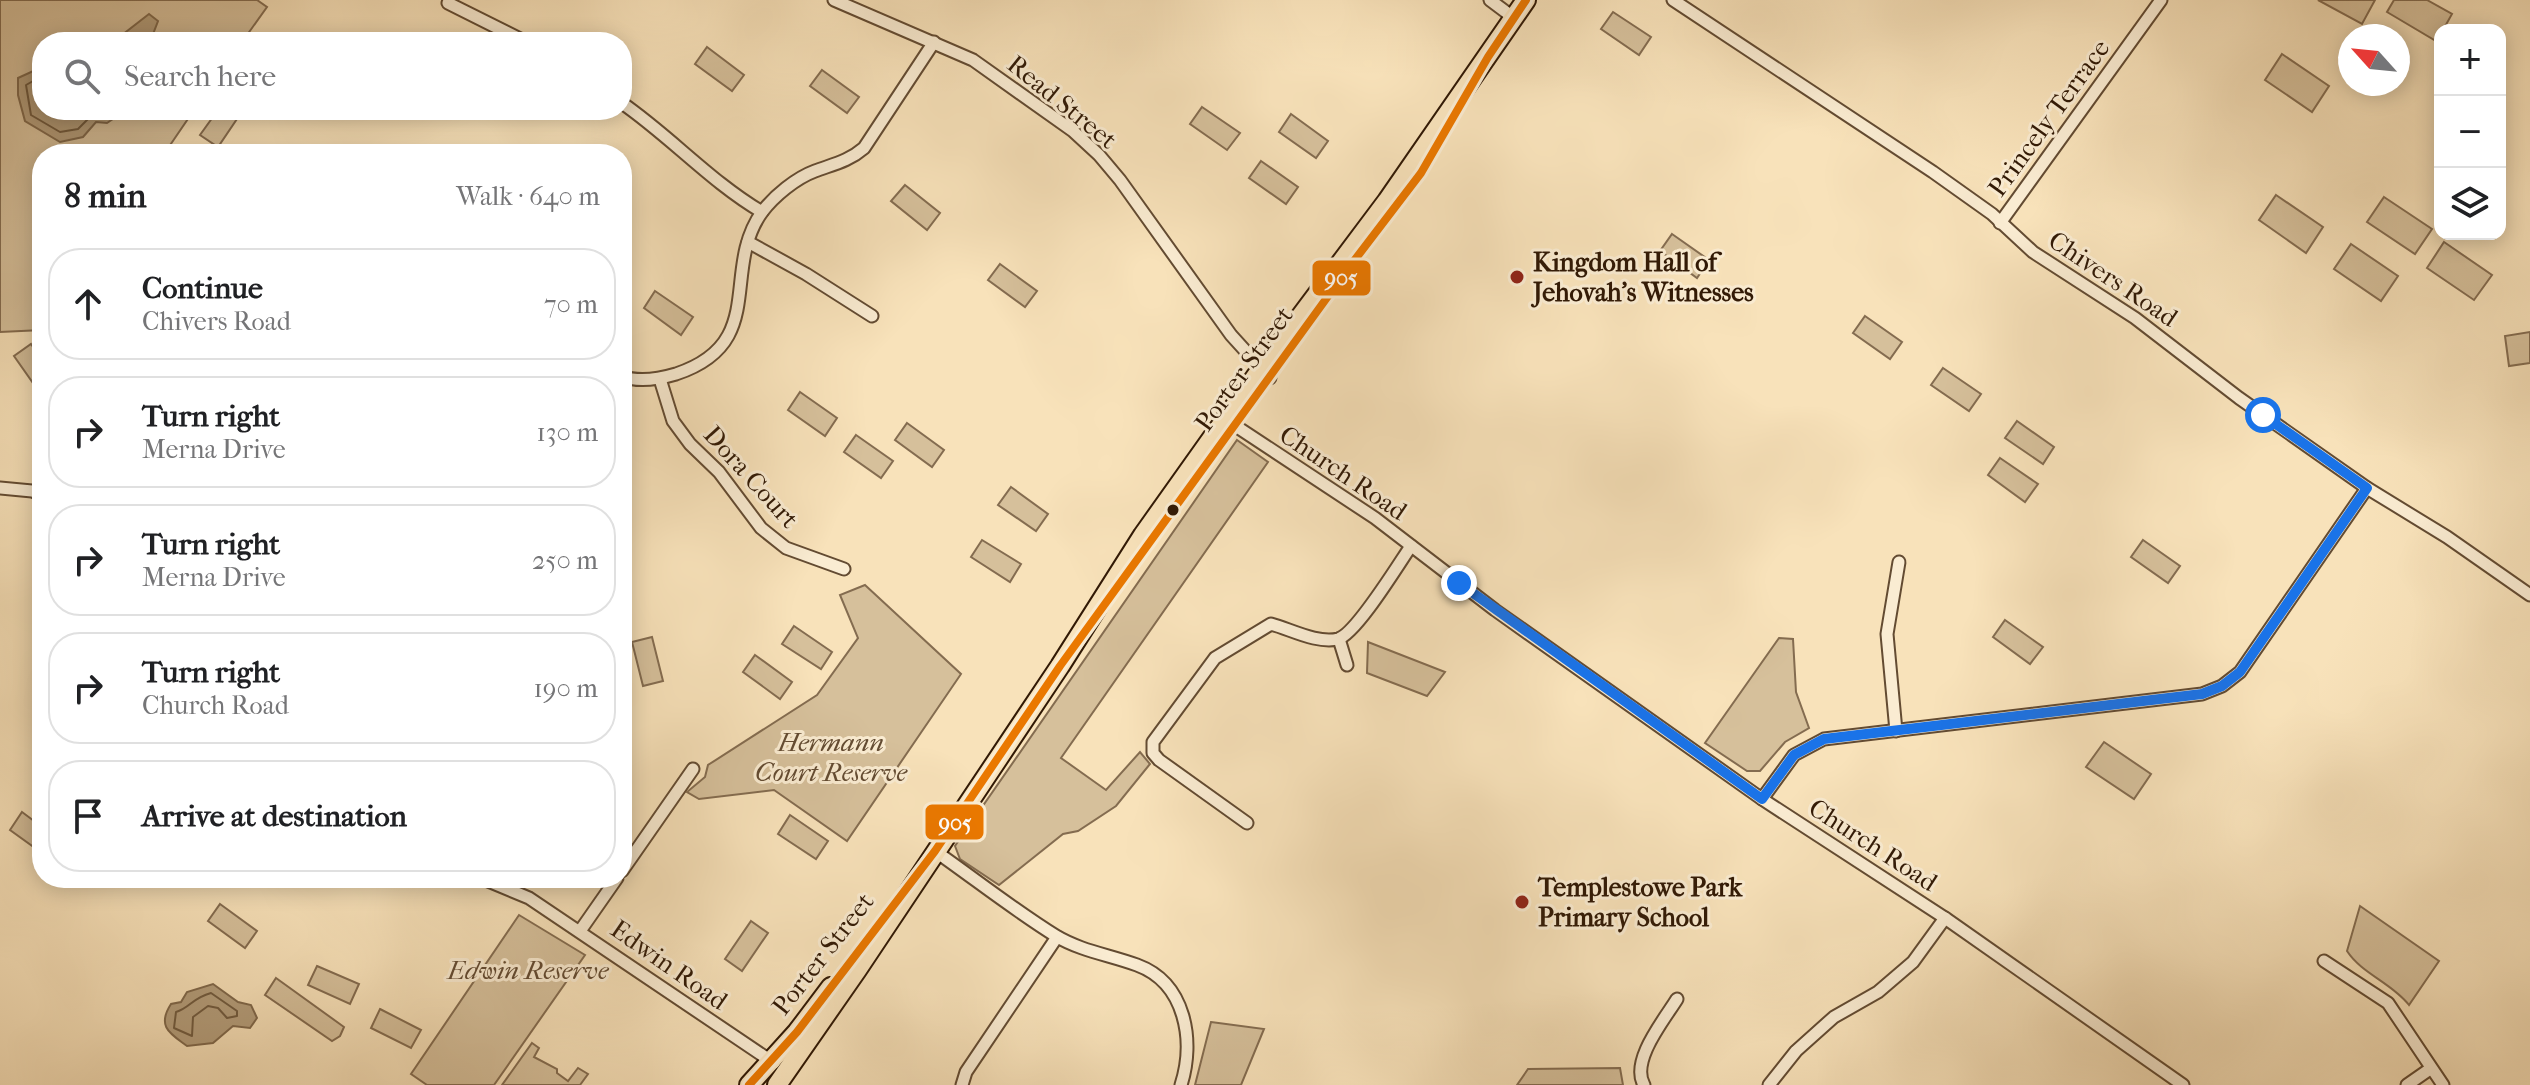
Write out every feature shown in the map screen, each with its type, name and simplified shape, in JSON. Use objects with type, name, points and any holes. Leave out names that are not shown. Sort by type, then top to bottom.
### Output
[{"type":"main road","name":"Porter Street","points":[[782,1079],[1060,666],[1230,423],[1421,173],[1488,57],[1526,0]]},
{"type":"main road","name":"Porter Street","points":[[749,1085],[804,1023],[935,851]]},
{"type":"street","name":"Read Street","points":[[834,0],[973,60],[1073,131],[1099,155],[1231,335],[1265,374]]},
{"type":"street","points":[[1490,0],[1514,18]]},
{"type":"street","name":"Chivers Road","points":[[1673,0],[1933,172],[2033,252],[2135,318],[2239,398],[2367,488],[2475,555],[2530,595]]},
{"type":"street","name":"Princely Terrace","points":[[2000,223],[2161,0]]},
{"type":"street","points":[[448,3],[506,32]]},
{"type":"street","points":[[632,379],[660,379],[696,367],[719,347],[736,319],[741,294],[741,270],[748,242],[762,212],[788,186],[812,172],[853,158],[864,148],[934,42]]},
{"type":"street","points":[[632,110],[738,198],[762,212]]},
{"type":"street","points":[[748,242],[872,316]]},
{"type":"street","name":"Dora Court","points":[[660,379],[673,421],[690,444],[719,472],[761,528],[786,548],[844,569]]},
{"type":"street","name":"Church Road","points":[[1230,423],[1375,518],[1506,618],[1762,799],[1945,918],[2183,1085]]},
{"type":"street","points":[[0,488],[32,491]]},
{"type":"street","points":[[1762,799],[1794,755],[1824,739],[2202,694],[2222,686],[2240,672],[2367,488]]},
{"type":"street","points":[[1247,823],[1159,760],[1153,753],[1153,742],[1215,658],[1244,638],[1271,624],[1320,639],[1339,639],[1357,625],[1411,546]]},
{"type":"street","points":[[1896,731],[1887,634],[1899,562]]},
{"type":"street","points":[[1339,639],[1347,665]]},
{"type":"street","points":[[632,857],[693,769]]},
{"type":"street","points":[[935,851],[1057,937],[1140,966],[1165,984],[1182,1009],[1188,1036],[1181,1085]]},
{"type":"street","name":"Edwin Road","points":[[505,888],[529,898],[580,931],[770,1061],[782,1079]]},
{"type":"street","points":[[580,931],[610,888]]},
{"type":"street","points":[[1769,1085],[1796,1051],[1834,1017],[1878,992],[1913,962],[1945,918]]},
{"type":"street","points":[[962,1085],[966,1072],[1057,937]]},
{"type":"street","points":[[2324,961],[2388,1003],[2443,1085]]},
{"type":"street","points":[[1644,1085],[1640,1080],[1641,1060],[1677,999]]},
{"type":"street","points":[[2407,1085],[2430,1069]]},
{"type":"green space","points":[[0,0],[257,0],[267,7],[249,32],[32,32],[32,120],[187,120],[171,144],[32,144],[32,330],[0,332]]},
{"type":"green space","points":[[2318,0],[2375,0],[2362,24]]},
{"type":"green space","points":[[2394,0],[2427,0],[2452,14],[2446,24],[2434,24],[2434,40],[2387,12]]},
{"type":"green space","points":[[1613,12],[1651,37],[1639,55],[1601,29]]},
{"type":"green space","points":[[707,47],[744,75],[732,91],[695,64]]},
{"type":"green space","points":[[2282,54],[2329,86],[2312,112],[2265,80]]},
{"type":"green space","points":[[822,70],[859,97],[847,113],[810,86]]},
{"type":"green space","points":[[1202,107],[1240,133],[1227,150],[1190,124]]},
{"type":"green space","points":[[1291,114],[1328,141],[1316,158],[1279,132]]},
{"type":"green space","points":[[211,120],[236,120],[220,144],[214,144],[200,135]]},
{"type":"green space","points":[[1261,161],[1298,187],[1286,204],[1249,178]]},
{"type":"green space","points":[[905,185],[940,213],[927,230],[891,201]]},
{"type":"green space","points":[[2276,195],[2323,227],[2306,253],[2259,220]]},
{"type":"green space","points":[[2384,197],[2432,229],[2415,254],[2367,222]]},
{"type":"green space","points":[[1672,234],[1709,260],[1697,278],[1660,251]]},
{"type":"green space","points":[[2444,242],[2492,275],[2474,300],[2427,268]]},
{"type":"green space","points":[[2351,244],[2398,276],[2381,301],[2334,269]]},
{"type":"green space","points":[[1000,264],[1037,291],[1025,307],[988,280]]},
{"type":"green space","points":[[655,291],[693,317],[681,335],[644,308]]},
{"type":"green space","points":[[1865,316],[1902,342],[1890,359],[1853,333]]},
{"type":"green space","points":[[2530,332],[2530,363],[2509,366],[2505,336]]},
{"type":"green space","points":[[31,344],[32,382],[14,356]]},
{"type":"green space","points":[[1943,368],[1981,394],[1969,411],[1931,385]]},
{"type":"green space","points":[[800,392],[837,418],[825,436],[788,410]]},
{"type":"green space","points":[[2017,421],[2054,447],[2043,464],[2005,438]]},
{"type":"green space","points":[[907,423],[944,450],[932,467],[895,440]]},
{"type":"green space","points":[[856,435],[893,461],[881,478],[844,452]]},
{"type":"green space","points":[[1237,440],[1268,462],[1061,758],[1106,790],[1140,752],[1150,764],[1116,806],[1078,831],[1063,834],[999,885],[960,859],[955,846]]},
{"type":"green space","points":[[2000,458],[2038,484],[2025,502],[1988,475]]},
{"type":"green space","points":[[1011,487],[1048,514],[1036,531],[998,505]]},
{"type":"green space","points":[[982,540],[1021,564],[1010,582],[971,557]]},
{"type":"green space","points":[[2143,540],[2180,566],[2168,583],[2131,557]]},
{"type":"green space","name":"Hermann Court Reserve","points":[[865,585],[961,674],[847,841],[774,790],[699,799],[687,792],[705,777],[708,765],[817,695],[858,638],[840,595]]},
{"type":"green space","points":[[2005,620],[2043,647],[2030,664],[1993,637]]},
{"type":"green space","points":[[794,626],[832,652],[821,669],[782,644]]},
{"type":"green space","points":[[652,637],[663,681],[643,686],[632,642]]},
{"type":"green space","points":[[1779,638],[1793,639],[1796,692],[1809,728],[1785,742],[1760,771],[1747,771],[1705,743]]},
{"type":"green space","points":[[1368,642],[1445,672],[1427,696],[1367,673]]},
{"type":"green space","points":[[755,655],[792,682],[780,699],[743,672]]},
{"type":"green space","points":[[2104,742],[2151,774],[2134,799],[2086,767]]},
{"type":"green space","points":[[22,812],[32,820],[32,846],[10,830]]},
{"type":"green space","points":[[790,815],[828,841],[816,859],[778,834]]},
{"type":"green space","points":[[220,904],[257,931],[245,948],[208,921]]},
{"type":"green space","points":[[2360,906],[2439,961],[2409,1005],[2347,951]]},
{"type":"green space","name":"Edwin Reserve","points":[[519,915],[585,955],[494,1085],[427,1085],[411,1074]]},
{"type":"green space","points":[[751,921],[768,933],[742,971],[725,959]]},
{"type":"green space","points":[[317,966],[359,984],[350,1004],[308,985]]},
{"type":"green space","points":[[276,978],[344,1027],[340,1036],[332,1041],[265,995]]},
{"type":"green space","points":[[380,1009],[421,1030],[411,1048],[371,1028]]},
{"type":"green space","points":[[1211,1022],[1264,1029],[1241,1085],[1195,1085]]},
{"type":"green space","points":[[532,1043],[539,1048],[534,1057],[557,1069],[557,1073],[568,1081],[578,1068],[588,1074],[580,1085],[502,1085]]},
{"type":"green space","points":[[1620,1068],[1623,1085],[1517,1085],[1528,1069]]},
{"type":"water","points":[[149,14],[158,21],[154,32],[126,32]]},
{"type":"water","points":[[32,72],[32,120],[111,120],[107,123],[96,122],[83,137],[60,142],[25,121],[18,95],[18,78]]},
{"type":"water","points":[[213,984],[238,1002],[251,1005],[257,1018],[250,1028],[233,1026],[213,1043],[187,1046],[167,1029],[167,1012],[171,1004],[181,1002],[187,992]]},
{"type":"transit line","name":"905","points":[[749,1085],[797,1032],[935,851],[1060,666],[1421,173],[1488,57],[1526,0]]},
{"type":"place","name":"Kingdom Hall of Jehovah's Witnesses","points":[[1517,277]]},
{"type":"place","name":"Templestowe Park Primary School","points":[[1522,902]]},
{"type":"route","points":[[1459,583],[1762,799],[1794,755],[1824,739],[2202,694],[2222,686],[2240,672],[2367,488],[2263,415]]}]
